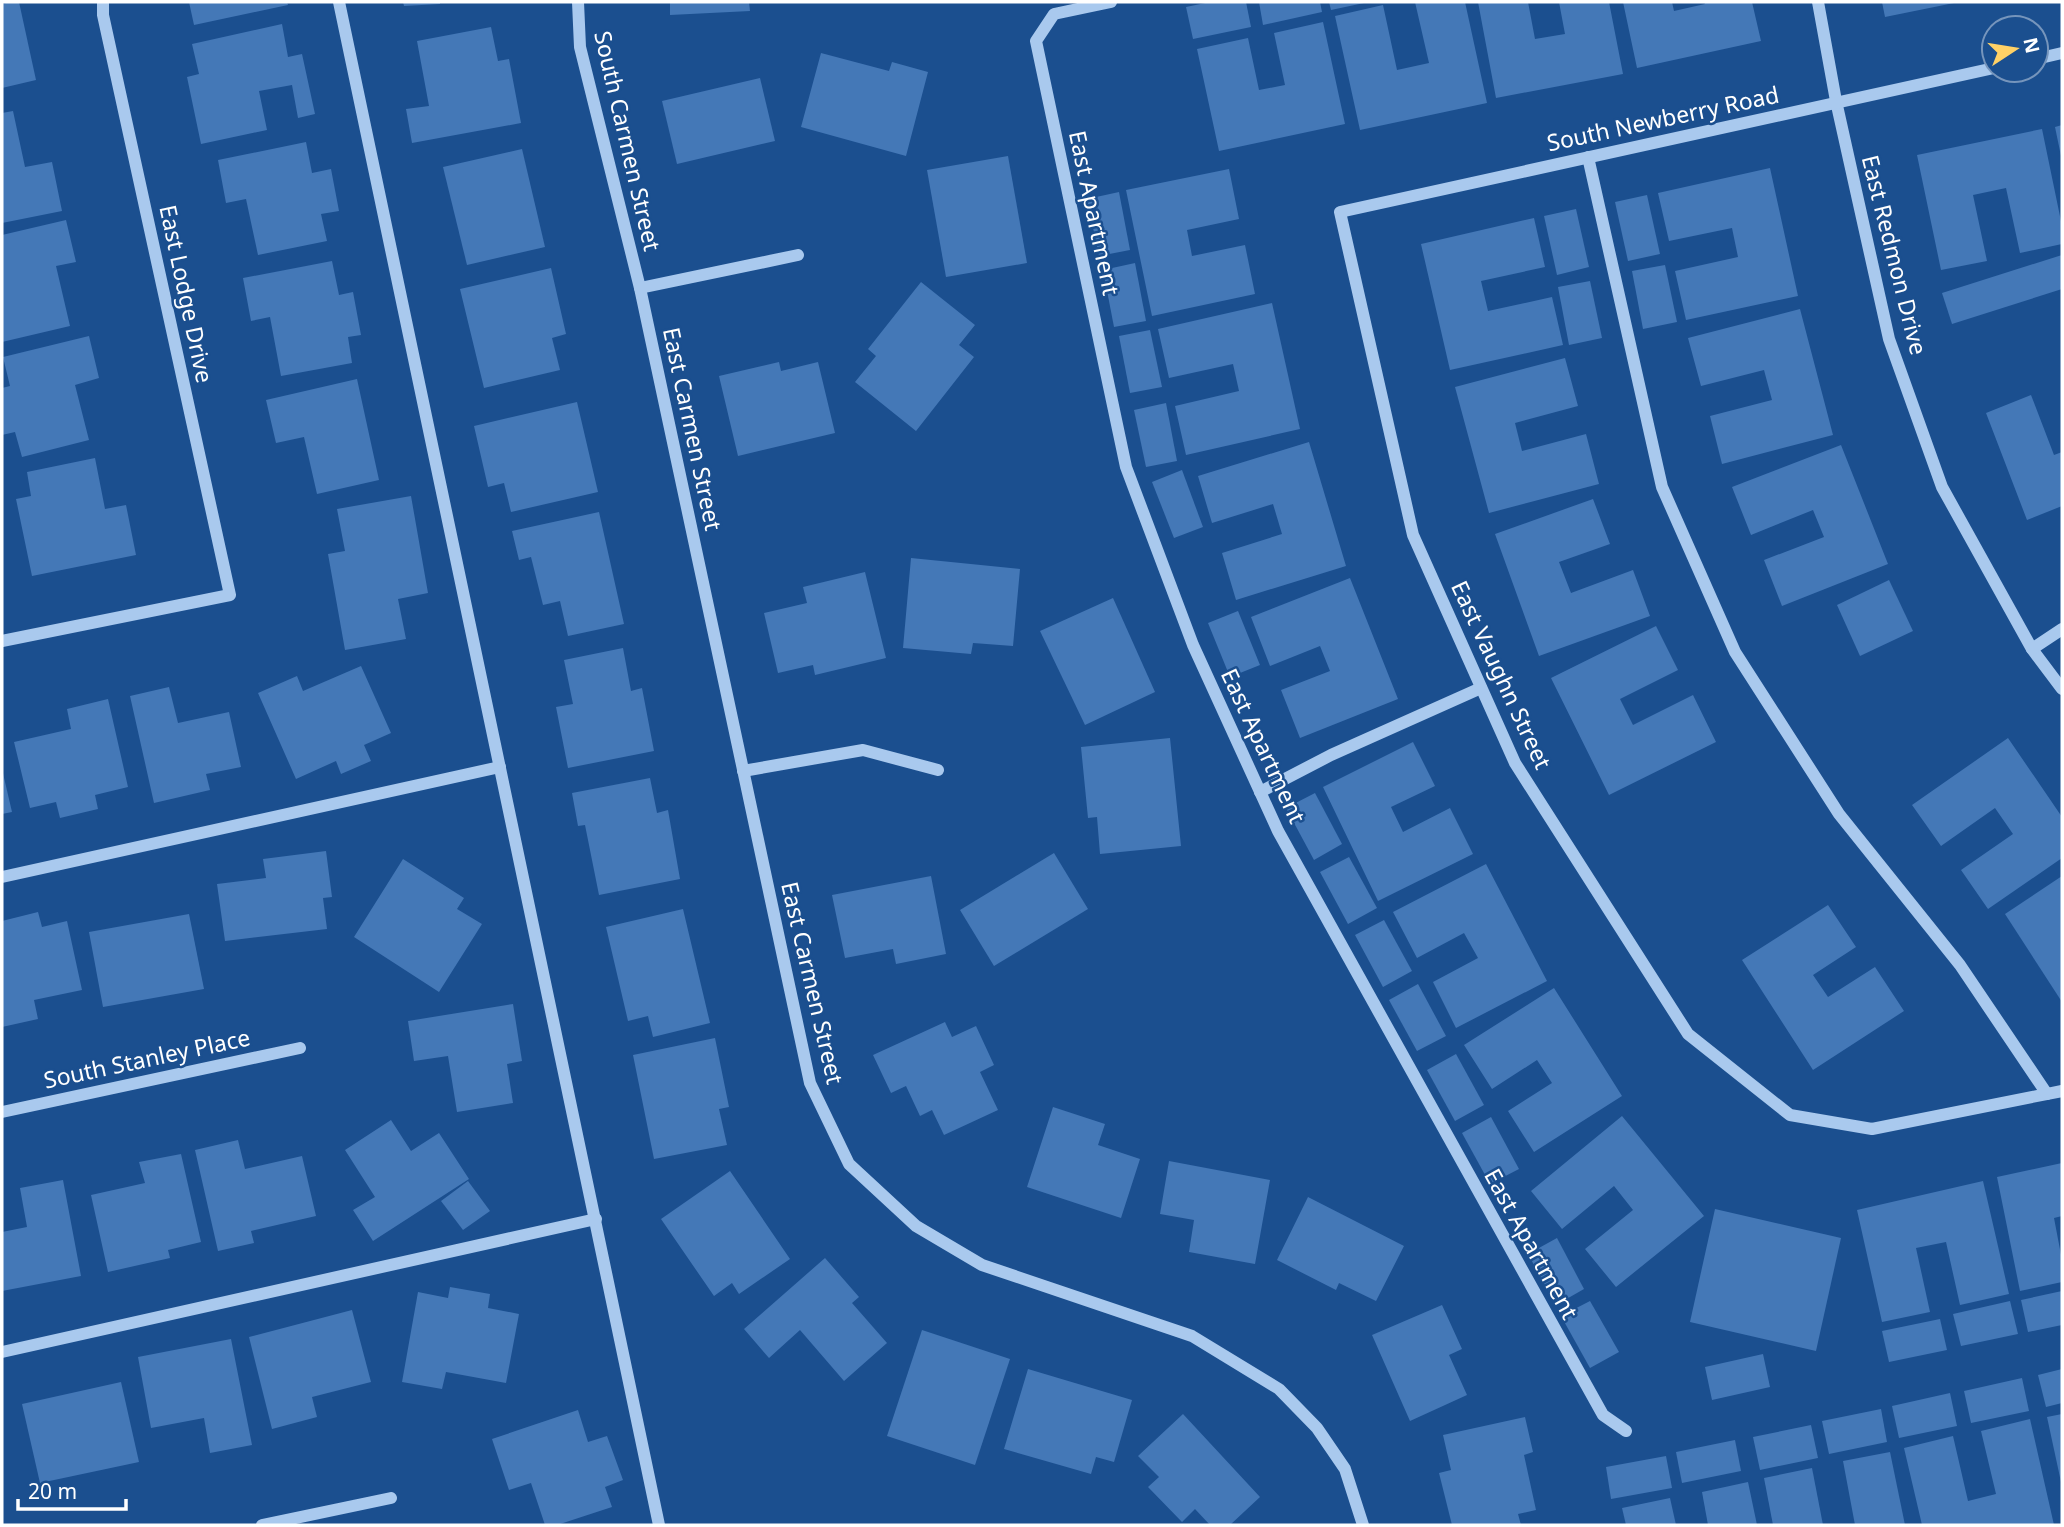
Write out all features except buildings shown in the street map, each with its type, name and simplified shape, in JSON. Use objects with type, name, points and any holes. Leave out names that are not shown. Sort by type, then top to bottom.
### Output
[{"type":"street","name":"East Lodge Drive","points":[[2,641],[230,594],[103,15],[103,2]]},
{"type":"street","points":[[339,2],[659,1525]]},
{"type":"street","name":"South Carmen Street","points":[[578,2],[580,47],[640,288]]},
{"type":"street","name":"East Apartment","points":[[1111,2],[1054,14],[1036,41],[1126,467],[1193,645],[1278,831],[1603,1415],[1626,1431]]},
{"type":"street","name":"East Redmon Drive","points":[[1818,2],[1836,101],[1889,339],[1942,487],[2032,649],[2062,690]]},
{"type":"street","name":"South Newberry Road","points":[[1340,212],[1980,71]]},
{"type":"street","points":[[1588,157],[1662,487],[1735,652],[1839,814],[1960,965],[2047,1094],[2062,1091]]},
{"type":"street","name":"East Vaughn Street","points":[[1340,212],[1413,535],[1515,764],[1688,1034],[1790,1115],[1872,1129],[2047,1094]]},
{"type":"street","points":[[640,288],[798,255]]},
{"type":"street","name":"East Carmen Street","points":[[640,288],[810,1083],[849,1164],[916,1226],[982,1265],[1192,1336],[1279,1389],[1317,1428],[1345,1469],[1363,1525]]},
{"type":"street","points":[[2032,649],[2062,629]]},
{"type":"street","points":[[1260,792],[1331,755],[1481,688]]},
{"type":"street","points":[[743,771],[863,750],[939,770]]},
{"type":"street","points":[[2,877],[500,767]]},
{"type":"street","name":"South Stanley Place","points":[[2,1112],[300,1048]]},
{"type":"street","points":[[2,1352],[596,1219]]},
{"type":"street","points":[[262,1525],[391,1498]]}]
